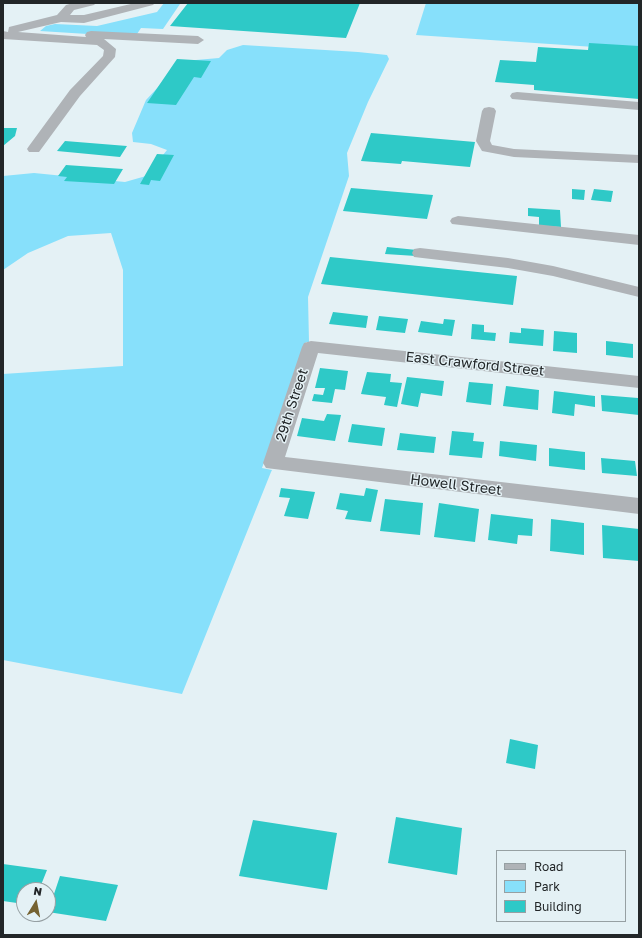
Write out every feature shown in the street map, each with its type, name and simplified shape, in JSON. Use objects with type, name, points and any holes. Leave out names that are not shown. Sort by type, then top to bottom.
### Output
[{"type":"street","points":[[61,18],[70,7],[90,3]]},
{"type":"street","points":[[16,30],[61,18],[84,20],[149,3]]},
{"type":"street","points":[[3,29],[139,39],[198,40]]},
{"type":"street","points":[[3,34],[90,40],[100,42],[110,49],[109,57],[95,70],[75,93],[34,149]]},
{"type":"street","points":[[517,96],[639,106]]},
{"type":"street","points":[[489,111],[483,141],[487,148],[514,153],[639,159]]},
{"type":"street","points":[[458,221],[639,240]]},
{"type":"street","points":[[420,253],[538,268],[639,292]]},
{"type":"street","name":"East Crawford Street","points":[[312,347],[639,382]]},
{"type":"street","name":"29th Street","points":[[273,463],[312,347]]},
{"type":"street","name":"Howell Street","points":[[273,463],[639,506]]},
{"type":"green space","points":[[164,3],[180,4],[163,29],[141,28],[135,37],[40,31],[46,26],[55,24],[97,26],[157,12]]},
{"type":"green space","points":[[426,3],[639,3],[639,50],[416,35]]},
{"type":"green space","points":[[243,45],[358,52],[387,55],[389,59],[368,102],[347,153],[349,176],[308,297],[309,342],[306,342],[262,468],[272,470],[182,694],[3,660],[3,374],[123,366],[123,270],[111,233],[68,236],[28,253],[3,270],[3,176],[34,173],[125,182],[146,176],[167,150],[151,144],[133,142],[132,133],[146,100],[174,70],[196,60],[219,58],[227,50]]},
{"type":"building","points":[[188,3],[360,3],[346,38],[170,26]]},
{"type":"building","points":[[589,43],[639,46],[639,99],[534,90],[534,85],[495,82],[500,60],[536,62],[538,47],[588,50]]},
{"type":"building","points":[[177,59],[211,61],[201,78],[194,77],[176,105],[147,103]]},
{"type":"building","points":[[3,128],[17,128],[15,136],[3,146]]},
{"type":"building","points":[[371,133],[475,142],[470,167],[402,161],[401,164],[361,161]]},
{"type":"building","points":[[65,141],[127,146],[120,157],[57,151]]},
{"type":"building","points":[[157,154],[174,155],[160,181],[151,180],[149,185],[140,184]]},
{"type":"building","points":[[66,165],[123,169],[114,184],[64,181],[67,177],[58,176]]},
{"type":"building","points":[[351,188],[433,195],[427,219],[343,211]]},
{"type":"building","points":[[572,189],[585,190],[584,200],[572,199]]},
{"type":"building","points":[[594,189],[613,191],[611,202],[591,200]]},
{"type":"building","points":[[528,208],[560,210],[561,227],[539,226],[539,217],[528,216]]},
{"type":"building","points":[[387,247],[417,250],[416,256],[385,254]]},
{"type":"building","points":[[330,257],[517,276],[513,305],[321,284]]},
{"type":"building","points":[[333,312],[368,316],[366,328],[329,324]]},
{"type":"building","points":[[379,316],[408,319],[405,333],[376,330]]},
{"type":"building","points":[[444,319],[455,320],[452,336],[418,332],[421,321],[443,324]]},
{"type":"building","points":[[472,324],[484,325],[484,332],[496,333],[495,341],[471,339]]},
{"type":"building","points":[[521,328],[544,330],[543,346],[509,343],[510,332],[521,333]]},
{"type":"building","points":[[554,331],[577,333],[577,353],[553,351]]},
{"type":"building","points":[[606,341],[633,344],[633,358],[606,355]]},
{"type":"building","points":[[320,368],[348,371],[345,390],[335,389],[332,403],[312,401],[314,394],[323,395],[325,388],[315,388]]},
{"type":"building","points":[[367,372],[391,374],[390,382],[402,383],[397,407],[384,405],[386,397],[361,394]]},
{"type":"building","points":[[407,377],[444,381],[442,396],[421,393],[418,407],[401,404]]},
{"type":"building","points":[[469,382],[493,384],[491,405],[466,402]]},
{"type":"building","points":[[506,386],[539,390],[538,410],[503,406]]},
{"type":"building","points":[[554,391],[595,396],[595,407],[575,404],[574,416],[552,413]]},
{"type":"building","points":[[601,395],[638,398],[639,415],[602,411]]},
{"type":"building","points":[[327,414],[341,415],[335,441],[297,436],[302,418],[324,421]]},
{"type":"building","points":[[352,424],[385,428],[382,446],[348,442]]},
{"type":"building","points":[[452,431],[474,433],[473,441],[484,442],[482,458],[449,455]]},
{"type":"building","points":[[400,433],[436,437],[434,453],[397,450]]},
{"type":"building","points":[[500,441],[537,445],[536,461],[499,456]]},
{"type":"building","points":[[549,448],[585,452],[585,470],[549,466]]},
{"type":"building","points":[[601,458],[635,461],[637,476],[602,473]]},
{"type":"building","points":[[281,488],[315,492],[308,519],[284,516],[290,498],[279,497]]},
{"type":"building","points":[[366,488],[378,490],[371,522],[345,519],[348,511],[336,509],[340,493],[364,496]]},
{"type":"building","points":[[385,499],[423,503],[420,535],[380,531]]},
{"type":"building","points":[[439,503],[479,509],[475,542],[434,537]]},
{"type":"building","points":[[491,514],[533,519],[532,536],[518,535],[517,544],[488,540]]},
{"type":"building","points":[[551,519],[584,523],[584,555],[550,551]]},
{"type":"building","points":[[602,525],[639,529],[639,561],[603,558]]},
{"type":"building","points":[[510,739],[538,745],[535,769],[506,763]]},
{"type":"building","points":[[396,817],[462,828],[457,875],[388,863]]},
{"type":"building","points":[[253,820],[337,833],[327,890],[239,876]]},
{"type":"building","points":[[3,864],[47,870],[42,882],[16,882],[16,903],[3,901]]},
{"type":"building","points":[[60,876],[118,885],[106,921],[56,913],[56,888]]}]
